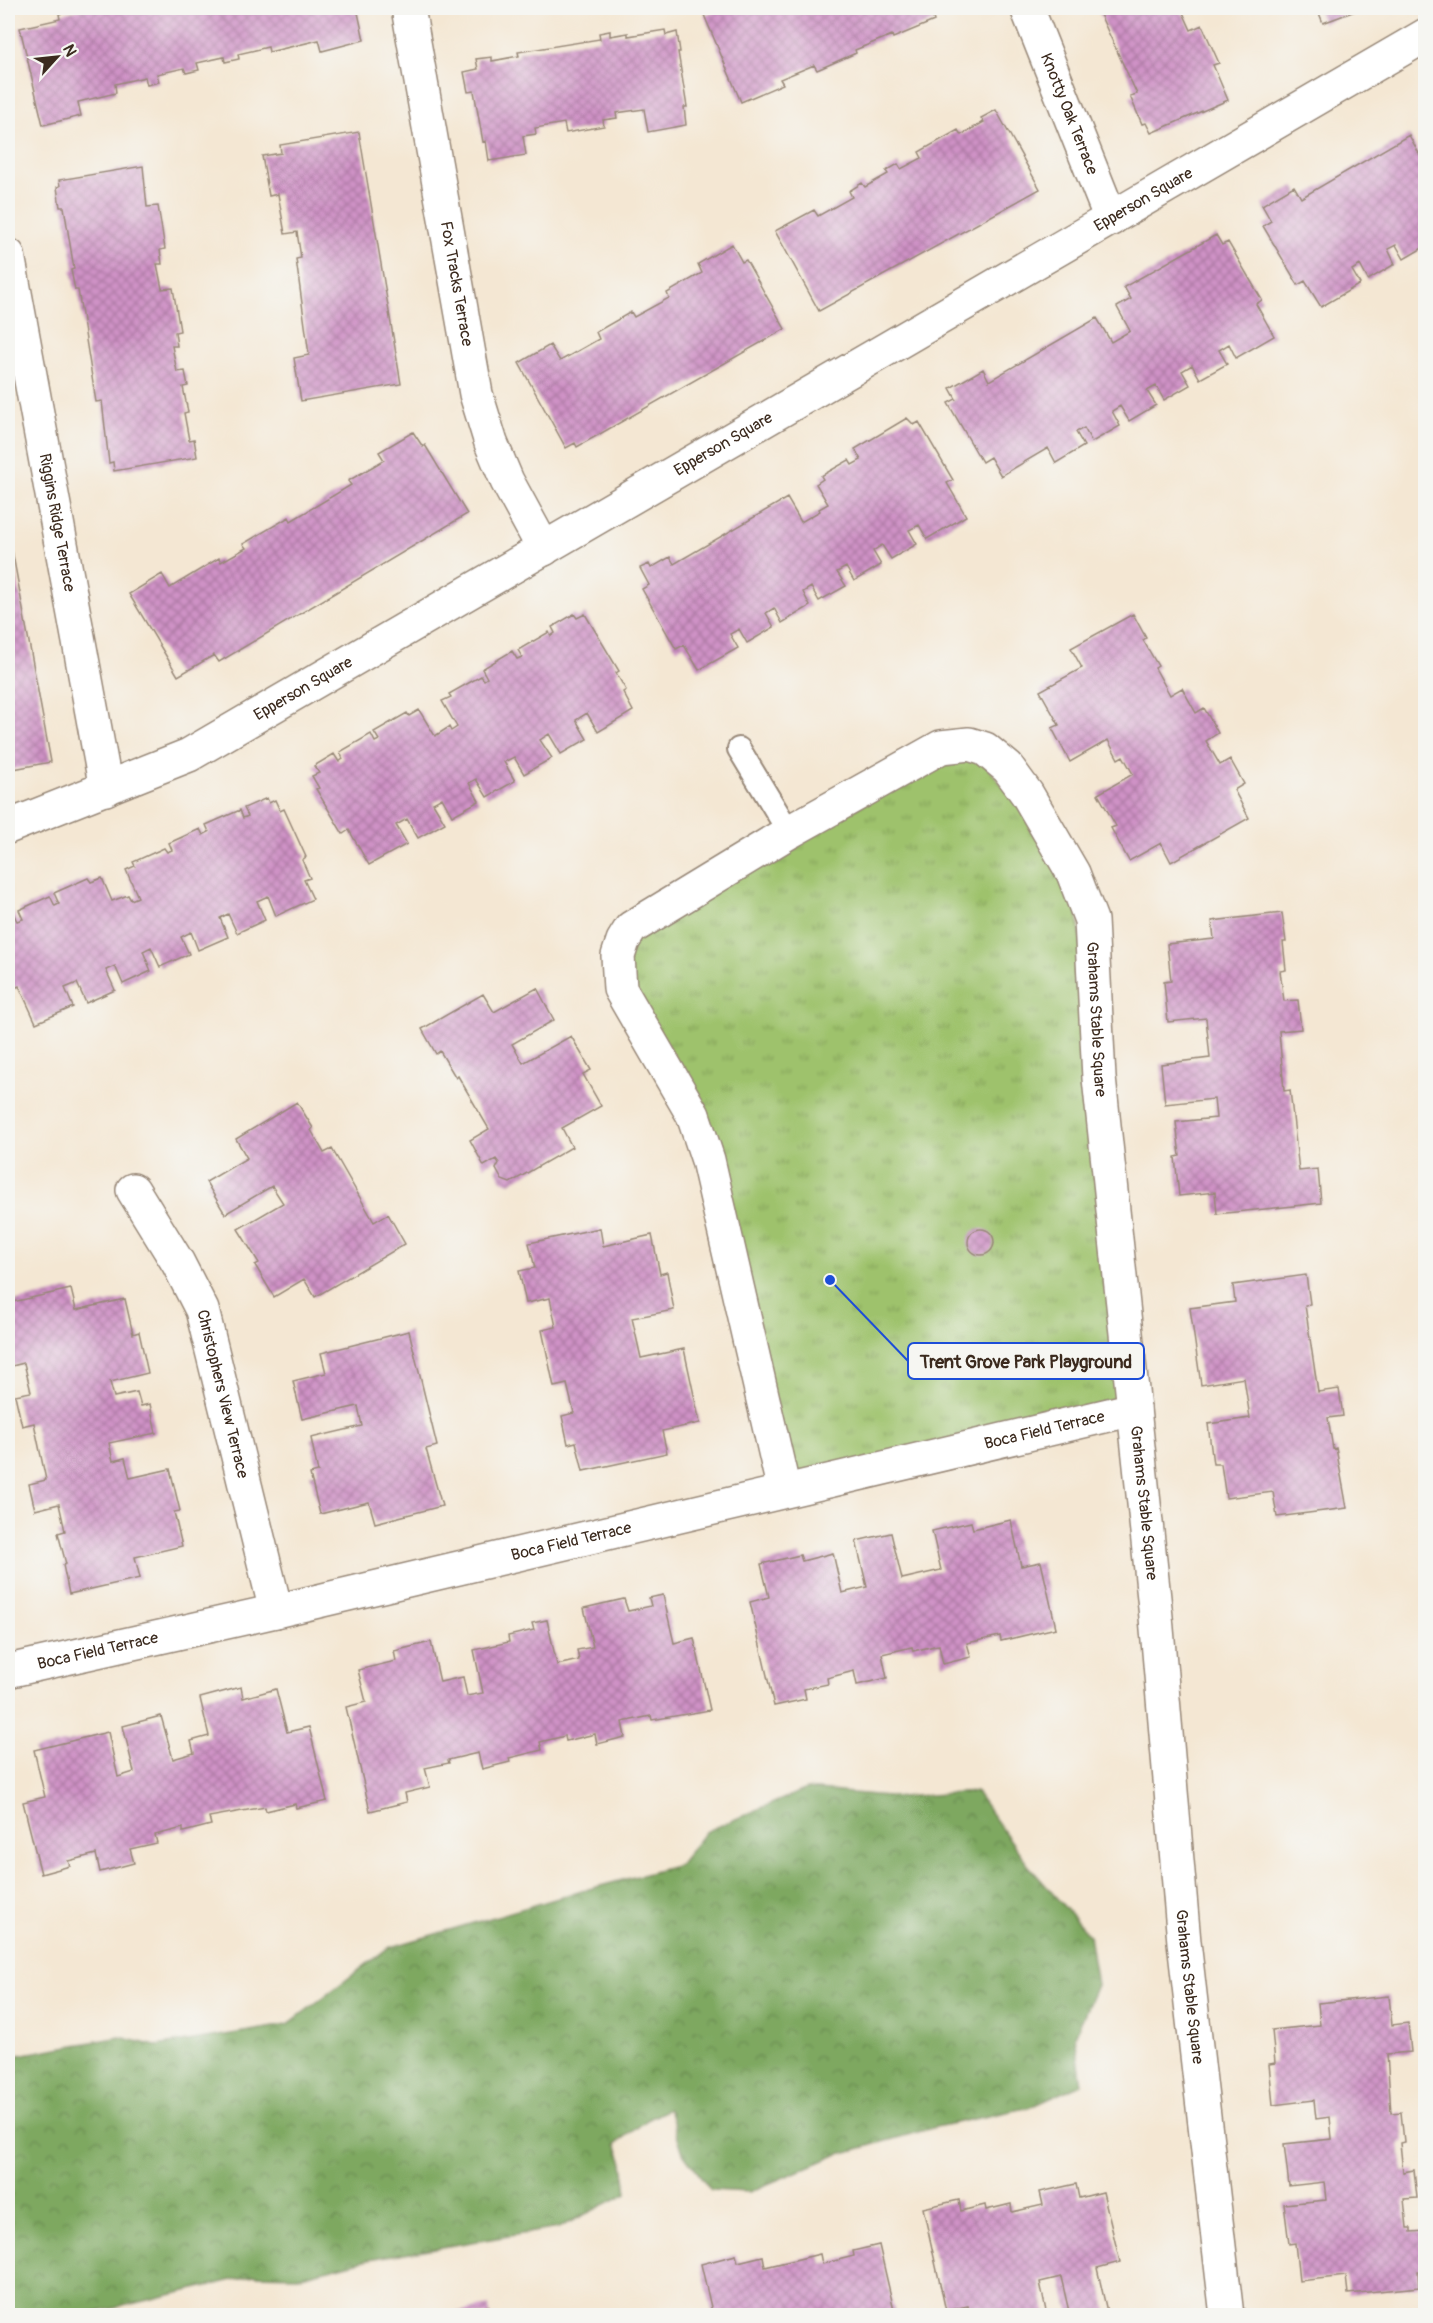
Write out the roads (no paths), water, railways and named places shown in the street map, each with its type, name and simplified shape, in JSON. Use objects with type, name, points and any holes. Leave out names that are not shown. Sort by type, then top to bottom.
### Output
[{"type":"street","name":"Fox Tracks Terrace","points":[[408,8],[476,394],[491,443],[507,481],[544,549]]},
{"type":"street","name":"Knotty Oak Terrace","points":[[1027,8],[1112,219]]},
{"type":"street","name":"Epperson Square","points":[[8,826],[189,755],[1425,35]]},
{"type":"street","name":"Riggins Ridge Terrace","points":[[8,255],[106,789]]},
{"type":"street","name":"Grahams Stable Square","points":[[784,1491],[708,1160],[693,1115],[620,989],[618,956],[631,928],[789,832],[941,747],[969,744],[985,749],[1008,768],[1027,794],[1073,873],[1092,920],[1099,1078],[1156,1617],[1184,1942],[1227,2316]]},
{"type":"street","name":"Christophers View Terrace","points":[[133,1190],[178,1263],[201,1310],[276,1611]]},
{"type":"street","name":"Boca Field Terrace","points":[[8,1671],[276,1611],[1134,1409]]},
{"type":"lane","points":[[739,749],[789,832]]},
{"type":"place","name":"Trent Grove Park Playground","points":[[830,1280]]}]
